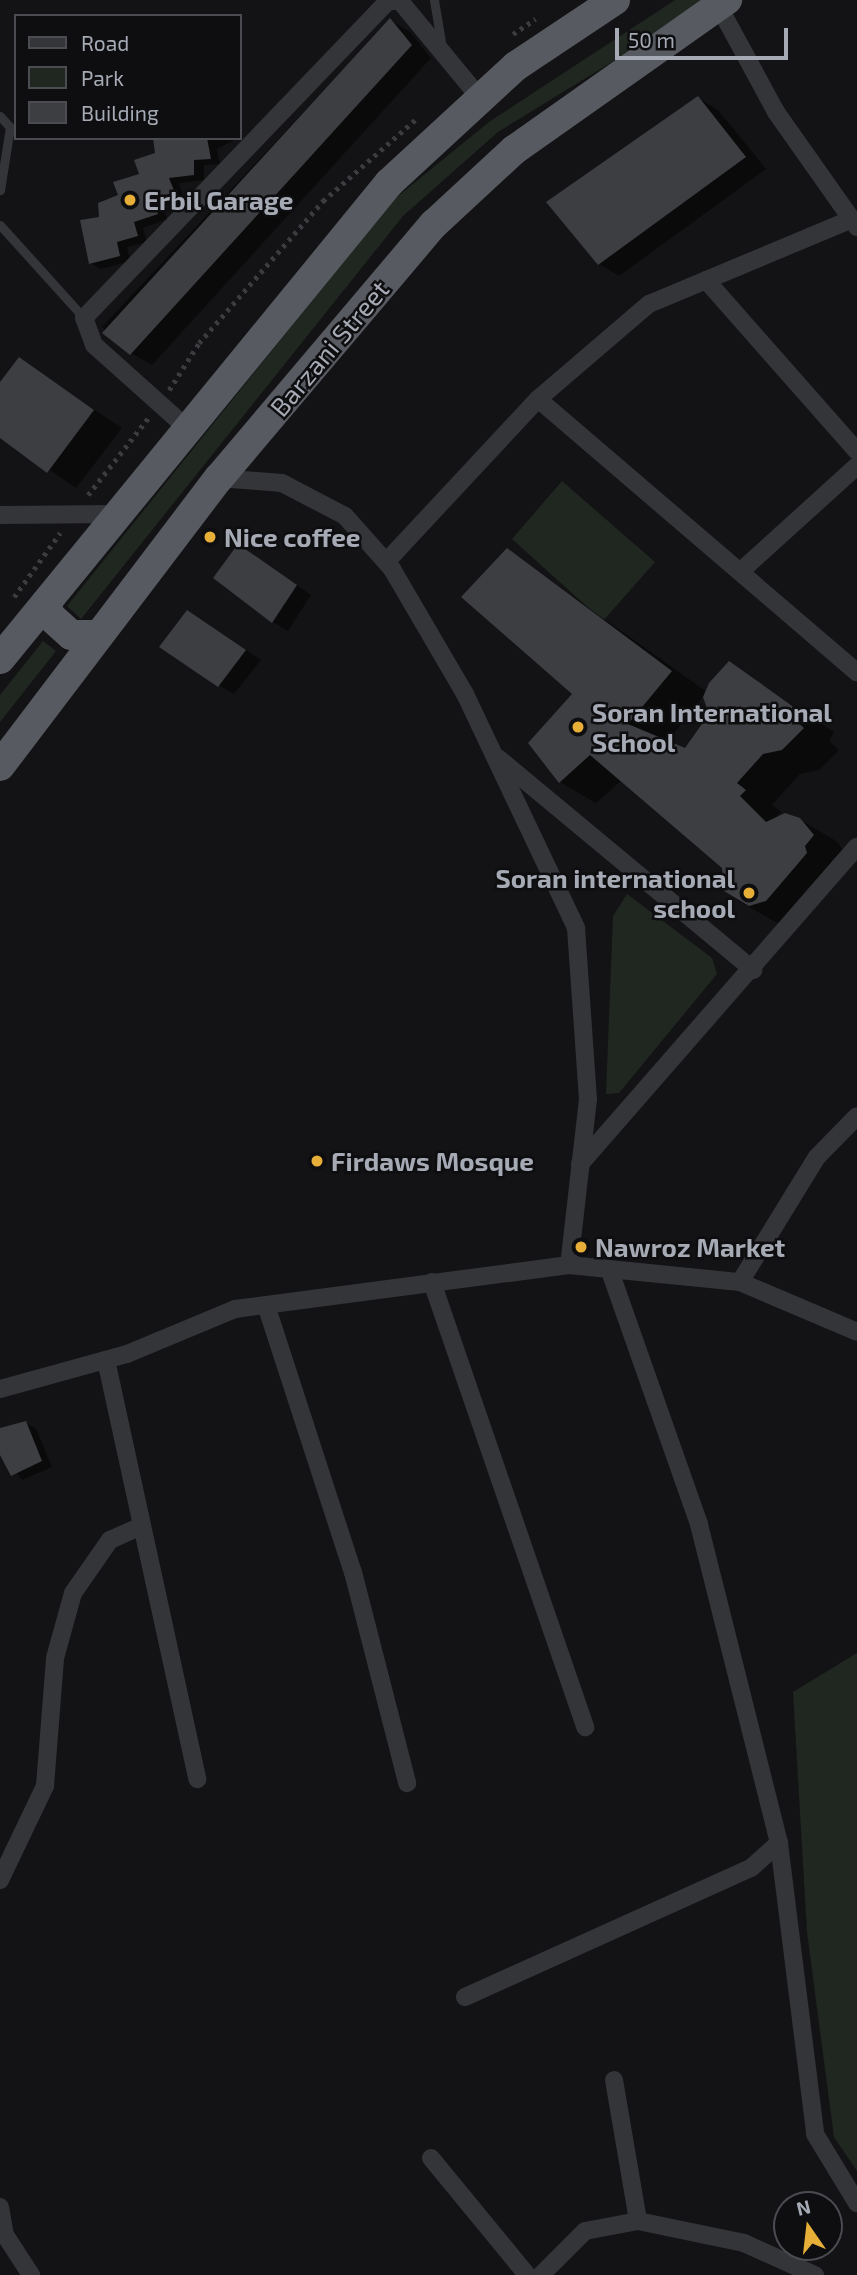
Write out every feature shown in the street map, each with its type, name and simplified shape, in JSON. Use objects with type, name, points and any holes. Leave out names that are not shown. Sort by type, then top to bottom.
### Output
[{"type":"highway","points":[[0,659],[389,183],[479,97],[554,36],[615,0]]},
{"type":"highway","name":"Barzani Street","points":[[0,766],[219,478],[434,224],[514,150],[723,3]]},
{"type":"highway","points":[[46,603],[50,616],[71,635],[99,635]]},
{"type":"street","points":[[188,429],[94,345],[84,318],[388,1],[400,1],[443,57],[479,97]]},
{"type":"street","points":[[386,562],[538,400],[649,304],[852,215],[776,112],[723,3]]},
{"type":"street","points":[[706,280],[857,451]]},
{"type":"street","points":[[538,400],[857,671]]},
{"type":"street","points":[[741,571],[857,466]]},
{"type":"street","points":[[219,478],[282,483],[345,516],[386,562],[492,754],[576,928],[588,1099],[569,1265]]},
{"type":"street","points":[[0,514],[118,514]]},
{"type":"street","points":[[492,754],[753,970]]},
{"type":"street","points":[[580,1164],[753,970],[857,847]]},
{"type":"street","points":[[740,1282],[817,1157],[857,1116]]},
{"type":"street","points":[[0,1389],[106,1360],[235,1309],[569,1265],[740,1282],[857,1332]]},
{"type":"street","points":[[610,1269],[699,1524],[779,1843],[815,2134],[857,2203]]},
{"type":"street","points":[[432,1282],[585,1727]]},
{"type":"street","points":[[266,1305],[353,1572],[407,1783]]},
{"type":"street","points":[[106,1360],[197,1779]]},
{"type":"street","points":[[0,1880],[45,1786],[55,1658],[73,1593],[110,1540],[142,1526]]},
{"type":"street","points":[[465,1997],[751,1868],[779,1843]]},
{"type":"street","points":[[614,2080],[638,2221]]},
{"type":"street","points":[[431,2158],[527,2275]]},
{"type":"street","points":[[0,2207],[5,2235],[32,2275]]},
{"type":"street","points":[[541,2275],[585,2231],[638,2221],[744,2243],[815,2275]]},
{"type":"lane","points":[[434,0],[443,57]]},
{"type":"lane","points":[[0,116],[10,127],[0,190]]},
{"type":"lane","points":[[0,225],[84,318]]},
{"type":"green space","points":[[675,0],[713,0],[498,132],[403,216],[81,619],[67,606],[392,201],[489,122]]},
{"type":"green space","points":[[562,481],[655,562],[603,621],[512,539]]},
{"type":"green space","points":[[43,641],[56,651],[0,722],[0,695]]},
{"type":"green space","points":[[627,894],[712,958],[717,974],[619,1093],[606,1094],[613,916]]},
{"type":"green space","points":[[857,1653],[857,2171],[834,2137],[807,1932],[793,1692]]},
{"type":"building","points":[[390,18],[412,45],[130,355],[102,333]]},
{"type":"building","points":[[698,96],[746,157],[598,265],[546,202]]},
{"type":"building","name":"Erbil Garage","points":[[153,140],[207,140],[211,159],[194,160],[194,175],[169,178],[175,193],[153,197],[158,214],[134,222],[138,236],[117,242],[120,256],[89,264],[80,220],[99,217],[98,203],[118,195],[113,182],[139,174],[134,160],[155,153]]},
{"type":"building","points":[[19,357],[94,410],[47,473],[0,438],[0,382]]},
{"type":"building","points":[[238,544],[297,585],[272,623],[213,578]]},
{"type":"building","points":[[507,548],[672,671],[628,724],[685,748],[709,714],[703,697],[709,683],[729,661],[798,710],[794,719],[804,728],[782,750],[763,754],[737,783],[746,790],[740,796],[766,822],[785,813],[800,818],[814,835],[805,846],[807,853],[766,901],[749,906],[724,891],[722,868],[590,755],[559,783],[528,743],[572,694],[461,597]]},
{"type":"building","points":[[187,610],[246,650],[218,687],[159,647]]},
{"type":"building","points":[[26,1421],[42,1461],[11,1476],[0,1455],[0,1428]]},
{"type":"place","name":"Erbil Garage","points":[[130,200]]},
{"type":"place","name":"Nice coffee","points":[[210,537]]},
{"type":"place","name":"Soran International School","points":[[578,727]]},
{"type":"place","name":"Soran international school","points":[[749,893]]},
{"type":"place","name":"Firdaws Mosque","points":[[317,1161]]},
{"type":"place","name":"Nawroz Market","points":[[581,1247]]}]
